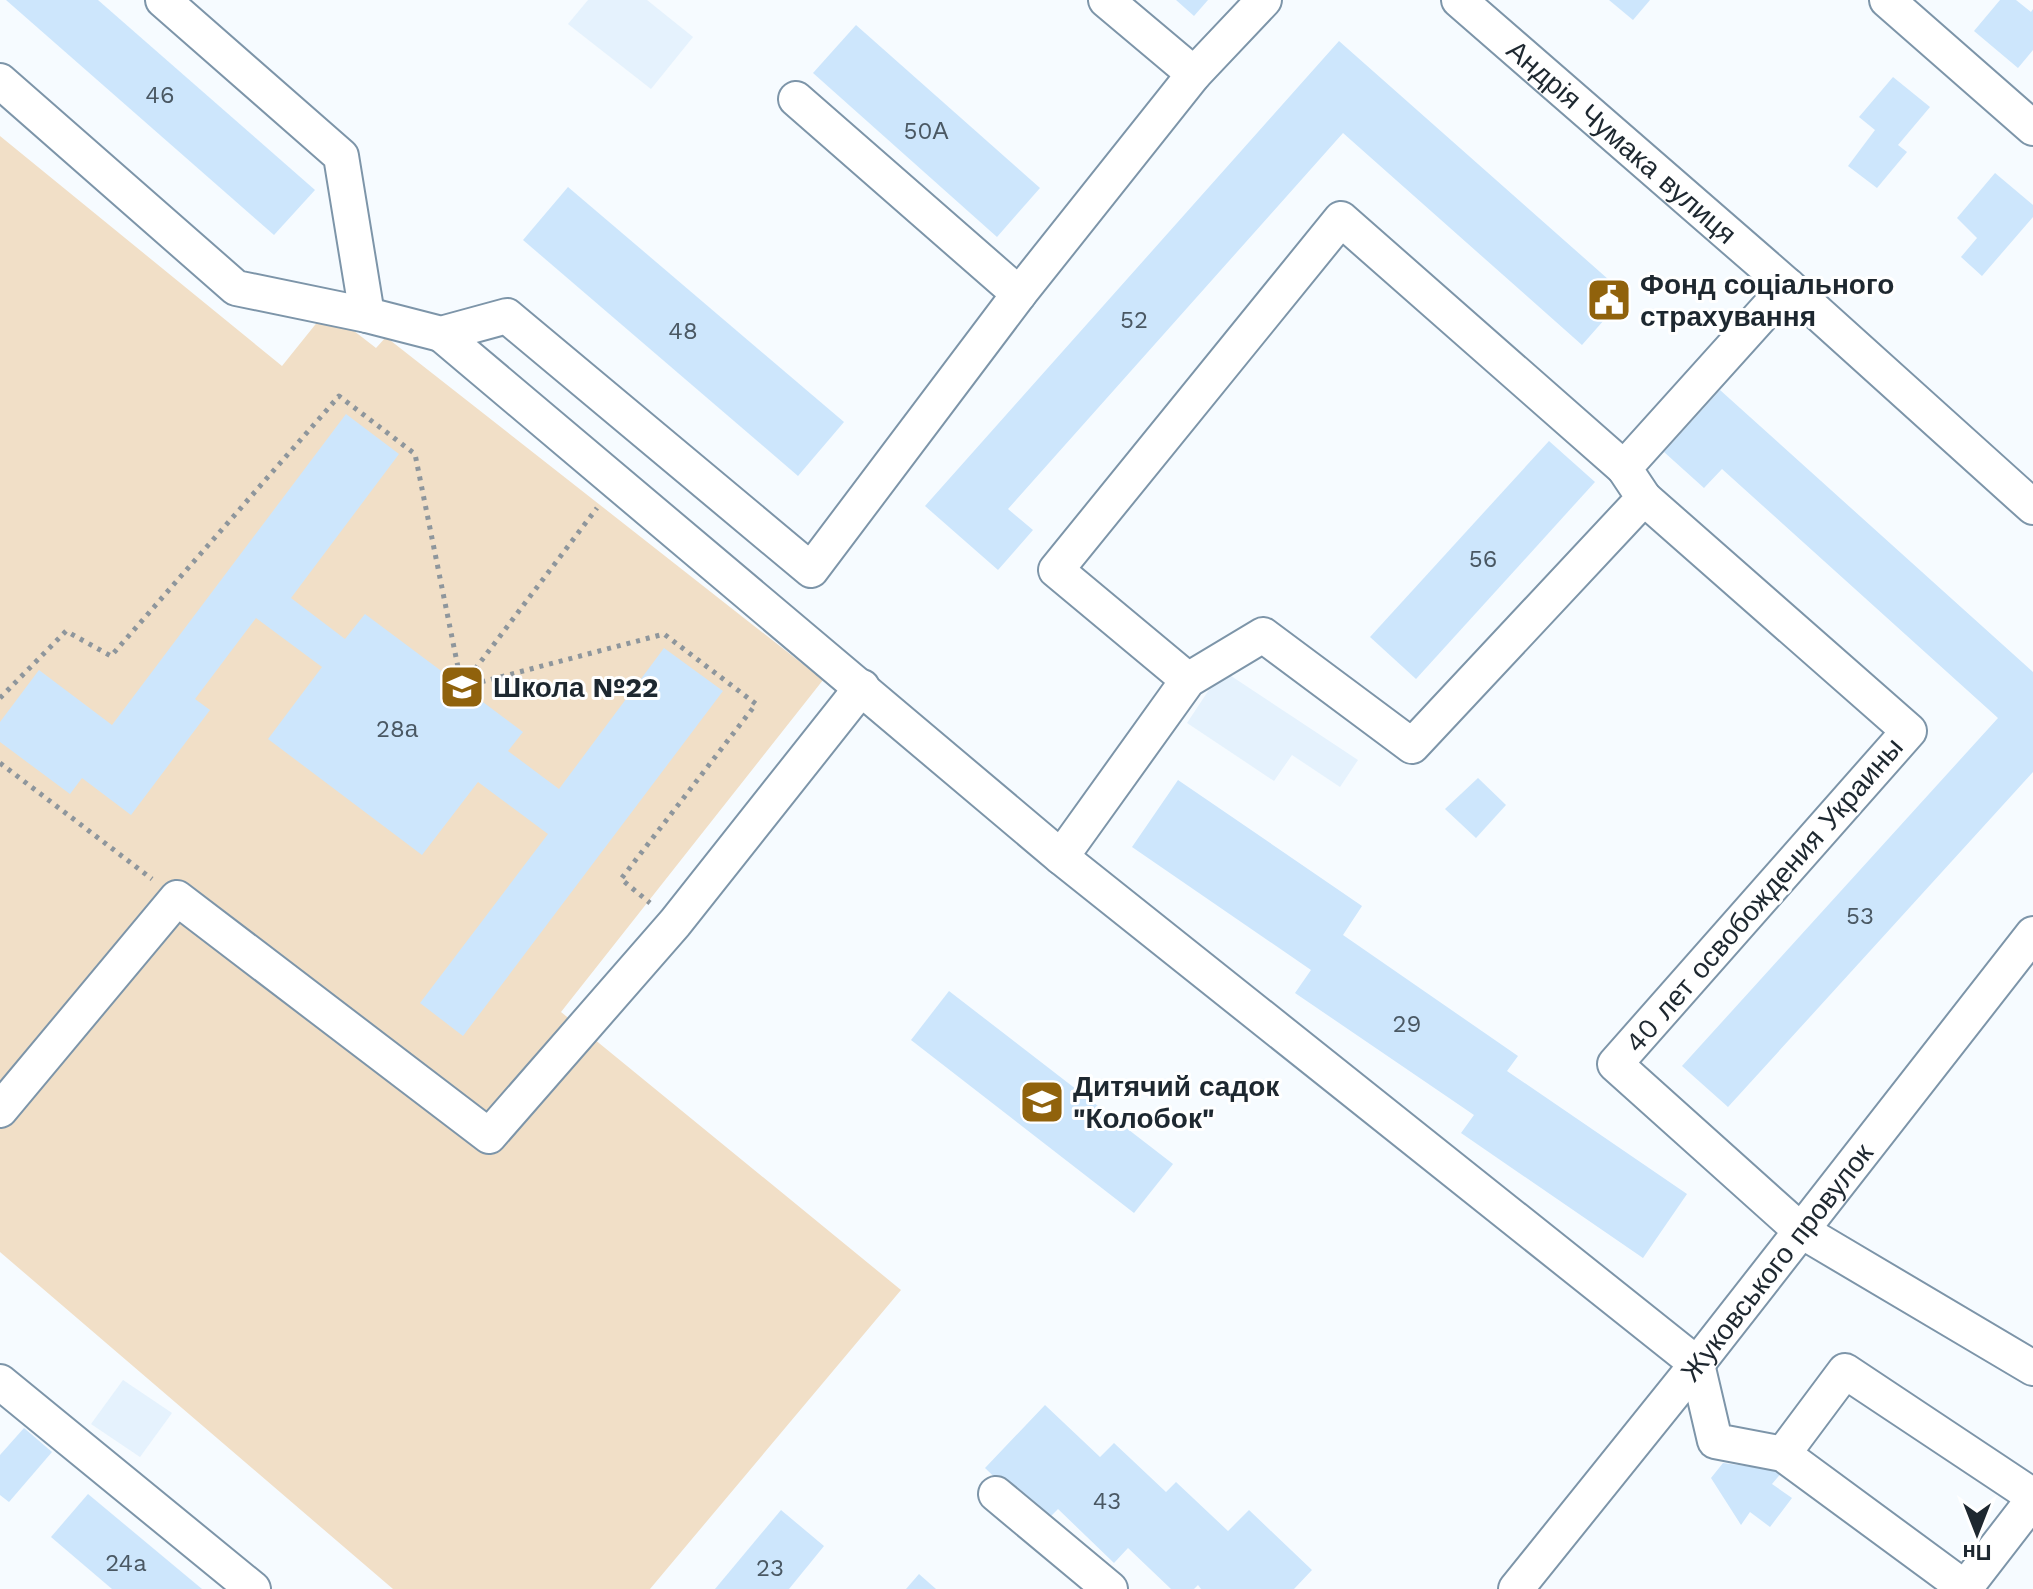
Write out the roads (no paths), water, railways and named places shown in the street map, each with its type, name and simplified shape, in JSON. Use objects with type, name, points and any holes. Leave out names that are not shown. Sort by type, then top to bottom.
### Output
[{"type":"street","points":[[1106,0],[1194,74]]},
{"type":"street","points":[[441,334],[507,316],[811,570],[1019,294],[1194,74],[1264,0]]},
{"type":"street","name":"Андрія Чумака вулиця","points":[[1459,0],[1788,286],[2033,507]]},
{"type":"street","points":[[1887,0],[2033,128]]},
{"type":"street","points":[[183,6],[341,156],[367,315]]},
{"type":"street","points":[[0,81],[236,288],[441,334],[1061,857],[1697,1364],[1715,1441],[1783,1454],[1965,1588],[2033,1498],[1845,1371],[1783,1454]]},
{"type":"street","points":[[796,99],[1019,294]]},
{"type":"street","points":[[1061,857],[1188,680],[1263,635],[1412,746],[1644,498],[1624,468],[1341,219],[1056,570],[1188,680]]},
{"type":"street","points":[[1624,468],[1788,286]]},
{"type":"street","name":"40 лет освобождения Украины","points":[[1644,498],[1909,731],[1615,1064],[1800,1230]]},
{"type":"street","points":[[0,1110],[177,898],[489,1136],[675,923],[862,687]]},
{"type":"street","name":"Жуковського провулок","points":[[1516,1589],[1697,1364],[2033,934]]},
{"type":"street","points":[[1800,1230],[2033,1368]]},
{"type":"street","points":[[0,1382],[253,1589]]},
{"type":"street","points":[[996,1494],[1110,1589]]},
{"type":"place","name":"Фонд соціального страхування","points":[[1609,300]]},
{"type":"place","name":"Школа №22","points":[[462,687]]},
{"type":"place","name":"Дитячий садок \"Колобок\"","points":[[1042,1102]]}]
